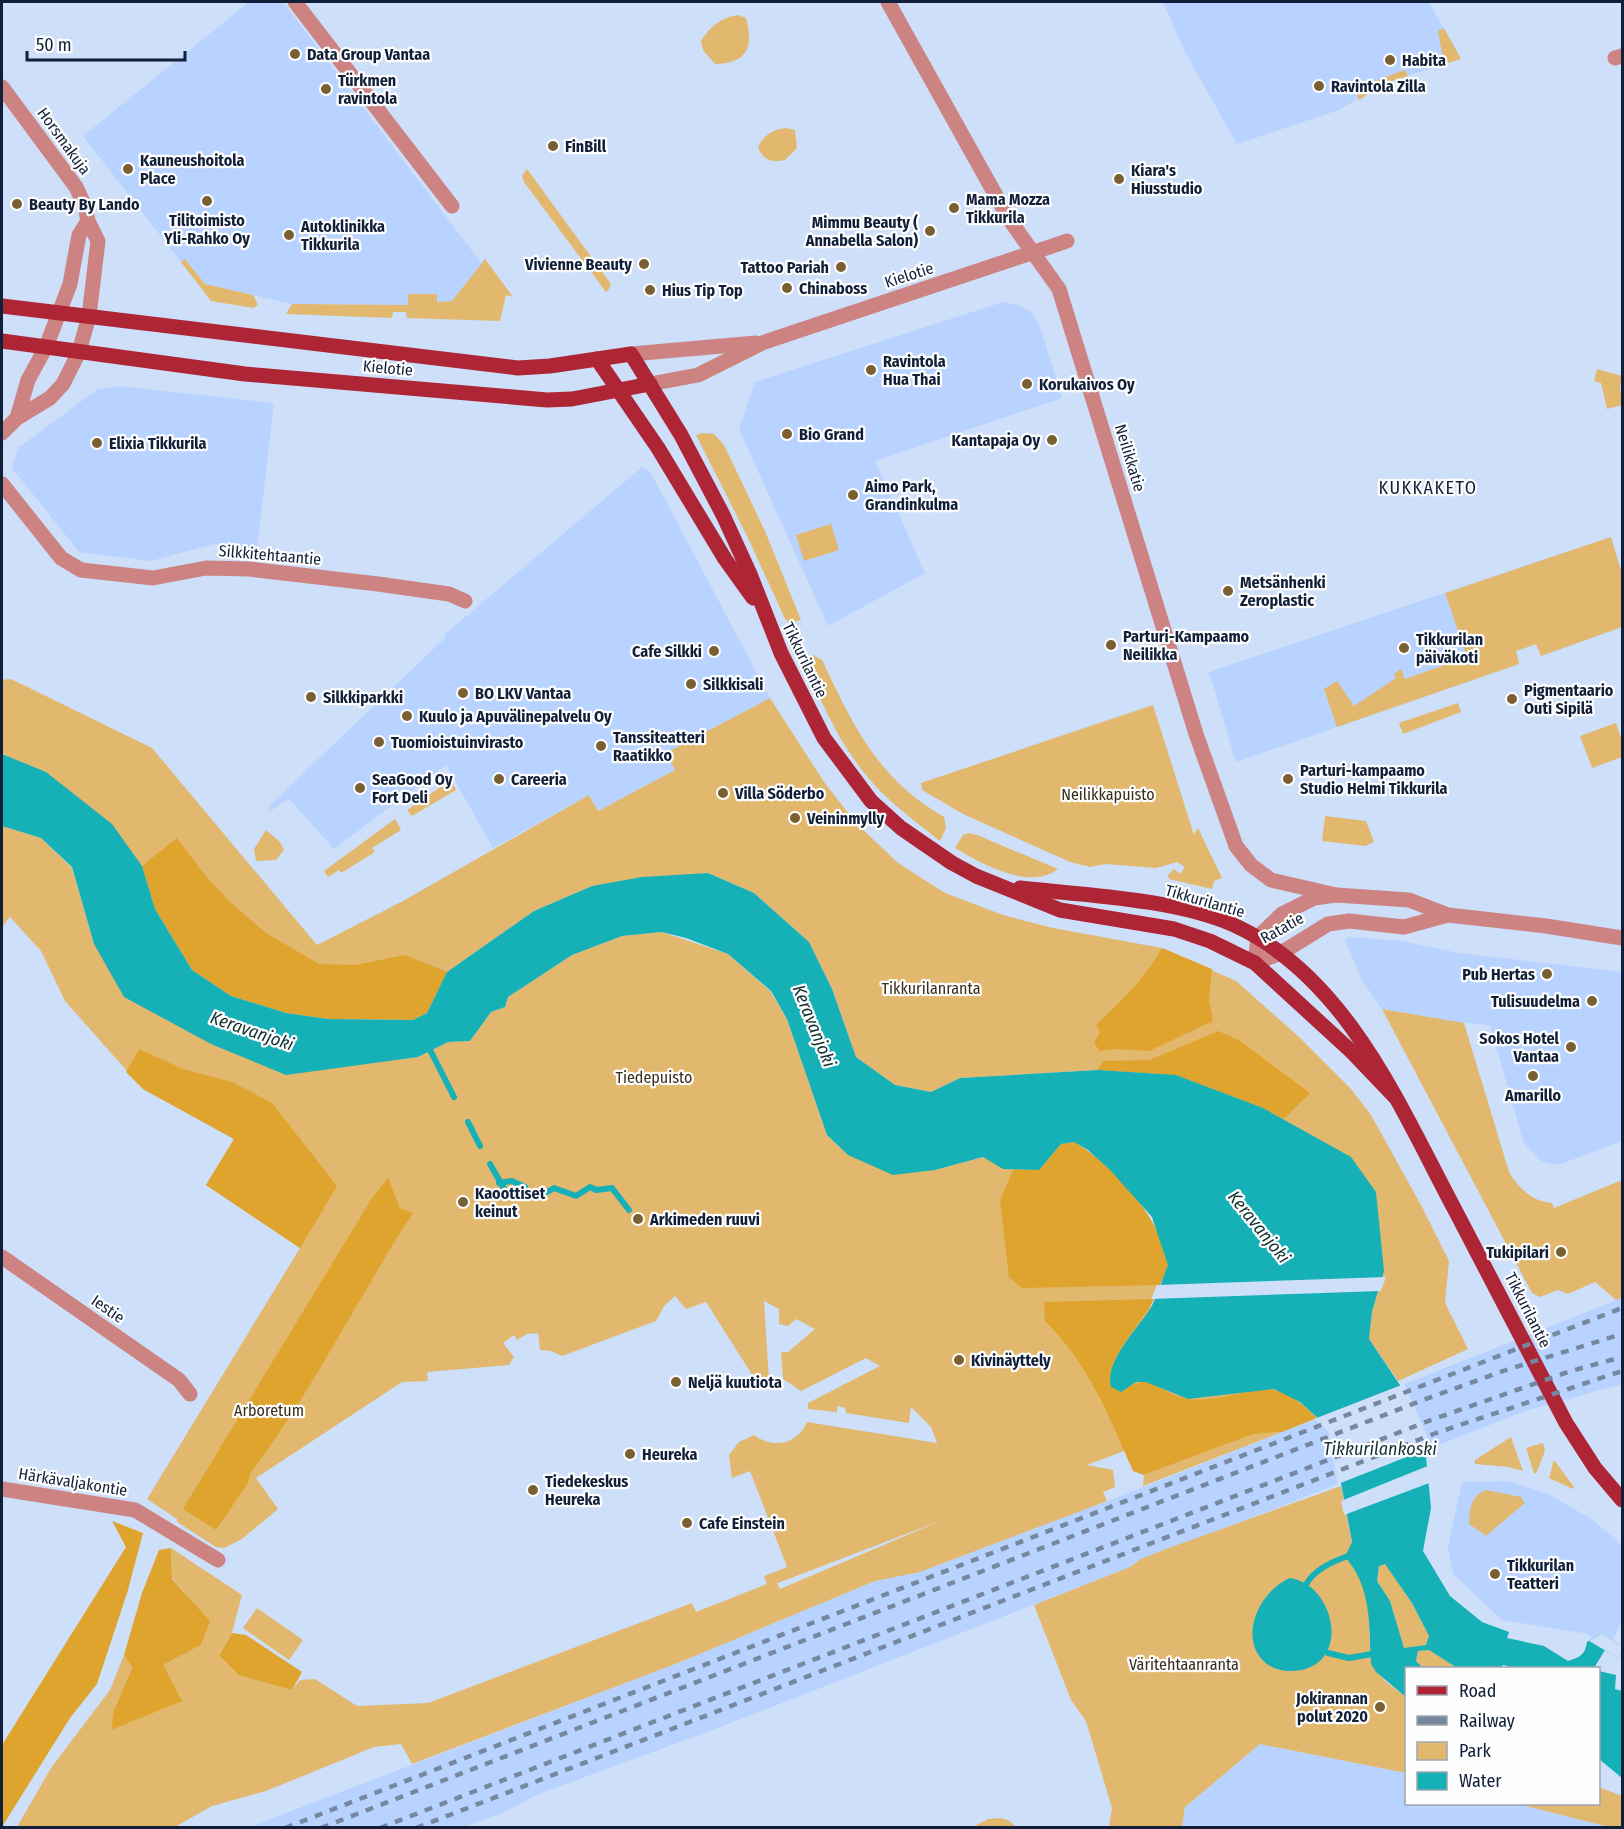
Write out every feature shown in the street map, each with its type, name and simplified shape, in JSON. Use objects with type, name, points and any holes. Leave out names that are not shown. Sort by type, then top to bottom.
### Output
[{"type":"main road","name":"Kielotie","points":[[2,306],[518,368],[631,354]]},
{"type":"main road","name":"Kielotie","points":[[2,341],[245,374],[547,400],[619,391],[650,384]]},
{"type":"main road","name":"Tikkurilantie","points":[[631,354],[681,435],[723,515],[750,574],[764,613],[824,738],[871,801],[901,828],[952,864],[999,885],[1060,910],[1174,929],[1210,941],[1255,963],[1345,1045],[1396,1098]]},
{"type":"main road","name":"Tikkurilantie","points":[[597,359],[658,448],[725,560],[764,613]]},
{"type":"main road","name":"Tikkurilantie","points":[[999,885],[1128,899],[1172,908],[1232,924],[1281,952],[1365,1045],[1396,1098],[1566,1423],[1595,1467],[1623,1500]]},
{"type":"street","points":[[295,2],[452,206]]},
{"type":"street","name":"Neilikkatie","points":[[888,2],[1005,211],[1059,289],[1196,735],[1211,771],[1236,846],[1251,865],[1275,882],[1336,895]]},
{"type":"street","name":"Horsmakuja","points":[[2,87],[76,187],[98,241],[89,316],[79,352],[63,384],[50,398],[17,418],[2,433]]},
{"type":"street","points":[[17,418],[28,380],[46,347],[57,313],[70,284],[79,235],[88,221]]},
{"type":"street","name":"Kielotie","points":[[650,384],[698,375],[762,343],[1036,254],[1067,241]]},
{"type":"street","name":"Kielotie","points":[[631,354],[762,343]]},
{"type":"street","name":"Silkkitehtaantie","points":[[2,484],[61,558],[81,570],[153,578],[206,568],[249,569],[449,594],[465,602]]},
{"type":"street","name":"Ratatie","points":[[1448,915],[1404,927],[1339,921],[1312,932],[1281,952],[1255,963],[1258,937],[1293,907],[1314,898],[1336,895],[1409,900],[1448,915],[1546,926],[1623,938]]},
{"type":"street","name":"Iestie","points":[[2,1257],[179,1380],[190,1394]]},
{"type":"street","name":"Härkävaljakontie","points":[[2,1489],[139,1512],[219,1560]]},
{"type":"shaded area","points":[[249,2],[283,2],[482,264],[452,301],[437,302],[437,294],[409,294],[409,305],[292,304],[205,284],[185,259],[181,262],[83,136]]},
{"type":"shaded area","points":[[1163,2],[1429,2],[1461,59],[1385,83],[1339,110],[1237,144],[1185,52]]},
{"type":"shaded area","points":[[1003,302],[1018,305],[1031,312],[1040,326],[1062,398],[875,461],[925,573],[828,626],[739,429],[755,382]]},
{"type":"shaded area","points":[[120,386],[274,403],[257,549],[214,544],[151,561],[79,552],[12,468],[18,448],[98,389]]},
{"type":"shaded area","points":[[642,467],[651,473],[770,698],[666,753],[675,770],[598,811],[589,795],[493,848],[446,765],[334,849],[289,799],[269,812],[269,806],[445,638],[444,635]]},
{"type":"shaded area","name":"Tikkurilan päiväkoti","points":[[1611,537],[1622,574],[1622,627],[1541,656],[1536,644],[1516,651],[1519,664],[1236,762],[1209,672]]},
{"type":"shaded area","name":"Sokos Hotel Vantaa","points":[[1349,937],[1402,941],[1459,953],[1622,972],[1622,1141],[1558,1165],[1541,1161],[1524,1144],[1490,1025],[1454,1022],[1382,1009],[1363,982],[1345,940]]},
{"type":"shaded area","points":[[1622,1298],[1622,1384],[1528,1410],[1166,1549],[1141,1559],[1130,1567],[710,1731],[536,1795],[505,1812],[464,1827],[247,1828],[678,1663],[875,1581],[1108,1501]]},
{"type":"shaded area","points":[[1508,1481],[1550,1495],[1593,1520],[1622,1545],[1622,1621],[1612,1641],[1603,1636],[1592,1640],[1589,1634],[1502,1620],[1453,1574],[1448,1548],[1462,1482]]},
{"type":"shaded area","points":[[1260,1744],[1405,1773],[1405,1805],[1522,1805],[1609,1827],[1182,1828],[1185,1807]]},
{"type":"green space","points":[[738,15],[746,18],[749,38],[745,52],[734,61],[715,64],[703,50],[701,41],[716,24]]},
{"type":"green space","points":[[1444,28],[1461,59],[1444,64],[1438,31]]},
{"type":"green space","points":[[1405,70],[1408,76],[1385,83],[1359,100],[1355,88]]},
{"type":"green space","points":[[785,128],[795,130],[797,148],[785,160],[772,161],[765,158],[758,147],[760,143],[769,134]]},
{"type":"green space","points":[[527,169],[611,284],[608,291],[606,292],[524,182],[522,176]]},
{"type":"green space","points":[[185,259],[205,284],[253,295],[258,305],[253,308],[211,301],[181,262]]},
{"type":"green space","points":[[485,259],[513,297],[506,295],[500,321],[407,318],[406,312],[393,312],[392,318],[286,314],[292,304],[408,305],[408,294],[437,294],[437,302],[452,301]]},
{"type":"green space","points":[[1597,369],[1622,376],[1620,386],[1622,405],[1607,409],[1601,383],[1594,381]]},
{"type":"green space","points":[[714,434],[724,445],[765,531],[801,620],[789,623],[785,619],[749,540],[696,435]]},
{"type":"green space","points":[[831,524],[839,550],[804,561],[796,535]]},
{"type":"green space","points":[[1611,537],[1622,574],[1622,627],[1541,656],[1536,644],[1516,651],[1519,664],[1337,727],[1324,689],[1337,681],[1354,706],[1396,678],[1394,674],[1401,669],[1405,679],[1467,657],[1445,593]]},
{"type":"green space","points":[[813,655],[822,660],[857,729],[884,768],[921,802],[944,817],[946,828],[940,841],[886,797],[859,767],[825,709],[804,662]]},
{"type":"green space","name":"Tikkurilanranta","points":[[11,679],[152,748],[317,945],[403,901],[589,795],[598,811],[675,770],[666,753],[770,698],[824,782],[856,823],[898,863],[945,893],[1003,915],[1053,928],[1162,948],[1236,981],[1299,1037],[1351,1089],[1371,1115],[1422,1207],[1449,1261],[1445,1303],[1468,1349],[1398,1381],[1369,1339],[1372,1312],[1383,1276],[1098,1070],[960,1078],[931,1092],[895,1085],[856,1057],[832,989],[809,942],[754,893],[708,873],[592,886],[534,911],[447,972],[427,1013],[155,909],[142,866],[2,754],[2,680]]},
{"type":"green space","points":[[1458,703],[1461,712],[1403,734],[1399,723]]},
{"type":"green space","name":"Neilikkapuisto","points":[[1153,705],[1194,835],[1198,828],[1222,878],[1214,881],[1212,889],[1169,879],[1168,875],[1174,869],[1180,874],[1185,867],[1177,862],[1156,868],[1105,864],[1090,867],[1070,862],[963,814],[922,790],[921,783]]},
{"type":"green space","points":[[1616,723],[1622,741],[1622,757],[1592,768],[1580,736]]},
{"type":"green space","points":[[451,780],[456,790],[412,816],[407,810]]},
{"type":"green space","points":[[1325,816],[1366,821],[1374,842],[1365,846],[1322,841]]},
{"type":"green space","points":[[395,819],[401,830],[372,848],[375,852],[341,873],[339,870],[328,877],[324,871]]},
{"type":"green space","name":"Tiedepuisto","points":[[2,826],[41,838],[72,868],[94,944],[386,1060],[418,1057],[448,1042],[470,1041],[491,1012],[505,1007],[508,997],[572,955],[622,936],[662,932],[728,954],[770,991],[787,1019],[827,1135],[848,1155],[935,1170],[983,1157],[1039,1170],[1168,1265],[1150,1308],[1280,1392],[1087,1465],[1113,1470],[1115,1487],[1103,1492],[1107,1501],[920,1572],[875,1581],[678,1663],[412,1764],[401,1744],[374,1747],[266,1791],[212,1806],[175,1827],[17,1827],[51,1768],[110,1690],[124,1655],[132,1666],[114,1710],[163,1665],[201,1645],[209,1621],[172,1578],[171,1548],[242,1595],[232,1633],[219,1654],[292,1690],[300,1680],[315,1679],[357,1706],[428,1703],[692,1603],[696,1612],[767,1584],[764,1576],[787,1567],[750,1471],[732,1478],[729,1455],[739,1442],[754,1435],[776,1443],[791,1440],[803,1430],[807,1422],[937,1443],[931,1427],[911,1407],[909,1423],[846,1413],[845,1408],[837,1406],[837,1412],[808,1409],[808,1403],[880,1366],[866,1358],[801,1391],[783,1379],[781,1352],[788,1352],[815,1329],[796,1319],[788,1326],[779,1324],[779,1309],[764,1301],[769,1380],[758,1384],[706,1302],[686,1309],[675,1296],[664,1306],[656,1321],[562,1356],[551,1351],[540,1350],[538,1333],[527,1334],[517,1340],[514,1335],[503,1343],[514,1357],[509,1365],[427,1372],[428,1381],[402,1382],[256,1478],[278,1509],[242,1539],[224,1548],[216,1547],[147,1499],[300,1248],[206,1185],[234,1139],[143,1089],[65,1001],[41,951],[10,917],[2,927]],"holes":[[[940,1521],[780,1589],[777,1583]]]},
{"type":"green space","points":[[266,830],[280,842],[284,850],[276,860],[256,861],[254,849]]},
{"type":"green space","points":[[969,833],[1058,869],[1046,875],[1033,877],[1006,873],[955,848],[963,835]]},
{"type":"green space","points":[[177,838],[204,874],[231,903],[266,933],[319,964],[355,965],[405,955],[447,972],[427,1013],[413,1020],[328,1019],[286,1013],[231,996],[192,970],[155,909],[142,866]]},
{"type":"green space","points":[[1162,948],[1212,969],[1209,1000],[1213,1021],[1149,1051],[1117,1049],[1100,1051],[1094,1043],[1100,1032],[1096,1025],[1132,989]]},
{"type":"green space","points":[[1382,1009],[1464,1023],[1509,1172],[1532,1197],[1552,1203],[1554,1208],[1622,1180],[1622,1298],[1616,1300],[1595,1282],[1568,1294],[1558,1290],[1540,1297],[1532,1293]]},
{"type":"green space","points":[[1218,1031],[1239,1040],[1310,1093],[1284,1119],[1263,1108],[1176,1075],[1098,1070],[1103,1061],[1150,1060]]},
{"type":"green space","points":[[139,1049],[183,1069],[232,1082],[272,1103],[337,1186],[300,1248],[206,1185],[234,1139],[143,1089],[126,1072]]},
{"type":"green space","points":[[1074,1142],[1119,1178],[1133,1194],[1157,1230],[1168,1264],[1160,1285],[1022,1288],[1009,1277],[1000,1200],[1013,1170],[1039,1170],[1061,1144]]},
{"type":"green space","name":"Arboretum","points":[[388,1178],[400,1208],[413,1213],[294,1411],[250,1474],[248,1483],[216,1530],[183,1509],[372,1198]]},
{"type":"green space","points":[[1154,1299],[1118,1353],[1110,1376],[1111,1387],[1121,1392],[1132,1385],[1149,1382],[1178,1396],[1198,1400],[1258,1390],[1275,1390],[1293,1397],[1317,1418],[1282,1432],[1254,1434],[1144,1475],[1133,1471],[1106,1410],[1085,1372],[1074,1354],[1045,1321],[1044,1302]]},
{"type":"green space","points":[[1282,1432],[1143,1486],[1144,1475],[1254,1434]]},
{"type":"green space","points":[[1511,1437],[1523,1471],[1475,1464],[1475,1460]]},
{"type":"green space","points":[[1543,1443],[1545,1451],[1536,1474],[1526,1448]]},
{"type":"green space","points":[[1554,1460],[1574,1487],[1573,1489],[1549,1478]]},
{"type":"green space","name":"Väritehtaanranta","points":[[1341,1486],[1357,1570],[1368,1600],[1371,1664],[1385,1681],[1405,1696],[1405,1773],[1260,1744],[1185,1807],[1182,1827],[1109,1827],[1112,1808],[1086,1721],[1071,1700],[1034,1605],[1130,1567],[1141,1559]]},
{"type":"green space","points":[[1486,1490],[1521,1497],[1525,1503],[1486,1536],[1469,1524],[1474,1500]]},
{"type":"green space","points":[[112,1521],[143,1533],[128,1590],[97,1684],[70,1718],[2,1827],[2,1745],[126,1547]]},
{"type":"green space","points":[[171,1548],[172,1579],[210,1621],[201,1645],[163,1665],[182,1701],[111,1730],[114,1710],[132,1667],[124,1655],[142,1593],[159,1550]]},
{"type":"green space","points":[[1385,1563],[1412,1603],[1429,1636],[1426,1645],[1404,1649],[1390,1601],[1377,1581],[1379,1566]]},
{"type":"green space","points":[[257,1608],[303,1640],[289,1660],[243,1628]]},
{"type":"green space","points":[[232,1633],[246,1635],[302,1672],[292,1690],[239,1675],[219,1655]]},
{"type":"green space","points":[[1429,1650],[1455,1667],[1422,1667],[1416,1661],[1418,1651]]},
{"type":"green space","points":[[1600,1787],[1622,1796],[1622,1827],[1609,1827],[1522,1805],[1600,1805]]},
{"type":"green space","points":[[1001,1818],[1010,1821],[1016,1827],[973,1827],[988,1819]]},
{"type":"water","points":[[2,754],[46,772],[112,824],[142,866],[155,909],[192,970],[231,996],[286,1013],[328,1019],[413,1020],[427,1013],[447,972],[534,911],[592,886],[642,877],[708,873],[754,893],[809,942],[832,989],[856,1057],[895,1085],[931,1092],[960,1078],[1098,1070],[1176,1075],[1263,1108],[1351,1157],[1376,1192],[1384,1271],[1372,1312],[1369,1339],[1410,1400],[1429,1446],[1426,1457],[1431,1508],[1423,1551],[1450,1596],[1482,1622],[1509,1632],[1507,1638],[1544,1646],[1568,1661],[1581,1655],[1587,1642],[1602,1633],[1622,1647],[1620,1659],[1605,1650],[1595,1667],[1503,1665],[1502,1667],[1455,1667],[1429,1650],[1418,1651],[1416,1661],[1422,1667],[1405,1667],[1405,1696],[1376,1672],[1371,1664],[1365,1594],[1354,1569],[1345,1557],[1352,1542],[1331,1430],[1300,1402],[1274,1389],[1188,1399],[1146,1382],[1136,1382],[1121,1392],[1111,1387],[1112,1367],[1123,1346],[1153,1304],[1168,1265],[1152,1217],[1110,1170],[1088,1150],[1074,1142],[1061,1144],[1039,1170],[1003,1169],[983,1157],[935,1170],[893,1175],[848,1155],[827,1135],[787,1019],[771,991],[728,954],[686,938],[662,932],[622,936],[572,955],[508,997],[505,1007],[491,1012],[470,1041],[448,1042],[418,1057],[286,1075],[211,1044],[124,997],[94,944],[72,867],[41,838],[2,826]],"holes":[[[1385,1564],[1412,1603],[1429,1636],[1426,1645],[1404,1648],[1390,1601],[1377,1581],[1379,1566]]]},
{"type":"water","points":[[1290,1578],[1306,1584],[1319,1596],[1328,1611],[1331,1628],[1330,1644],[1322,1658],[1309,1668],[1288,1671],[1272,1667],[1262,1660],[1254,1646],[1252,1635],[1257,1612],[1263,1601],[1280,1583]]},
{"type":"water","points":[[1600,1671],[1616,1675],[1615,1689],[1622,1691],[1622,1778],[1600,1760]]},
{"type":"pier","points":[[1386,1277],[1381,1291],[1151,1299],[1157,1285]]},
{"type":"pier","points":[[1404,1384],[1432,1447],[1338,1484],[1328,1431],[1314,1419]]},
{"type":"pier","points":[[1430,1465],[1432,1482],[1344,1515],[1341,1501]]},
{"type":"pier","points":[[1602,1633],[1622,1647],[1620,1659],[1589,1641]]},
{"type":"waterway","points":[[427,1044],[454,1097]]},
{"type":"waterway","points":[[468,1122],[480,1146]]},
{"type":"waterway","points":[[490,1164],[506,1192],[522,1196]]},
{"type":"waterway","points":[[499,1183],[512,1181],[525,1187]]},
{"type":"waterway","points":[[540,1196],[554,1188],[576,1196],[590,1187],[596,1190],[612,1188],[629,1210]]},
{"type":"waterway","points":[[1307,1583],[1320,1569],[1351,1555]]},
{"type":"waterway","points":[[1328,1653],[1349,1658],[1378,1653]]},
{"type":"railway","points":[[285,1828],[1622,1308]]},
{"type":"railway","points":[[321,1828],[1423,1400],[1506,1370],[1622,1334]]},
{"type":"railway","points":[[380,1828],[1431,1420],[1571,1371],[1622,1357]]},
{"type":"railway","points":[[416,1828],[1436,1433],[1622,1371]]},
{"type":"place","name":"Data Group Vantaa","points":[[295,54]]},
{"type":"place","name":"Habita","points":[[1390,60]]},
{"type":"place","name":"Ravintola Zilla","points":[[1319,86]]},
{"type":"place","name":"Türkmen ravintola","points":[[326,89]]},
{"type":"place","name":"FinBill","points":[[553,146]]},
{"type":"place","name":"Kauneushoitola Place","points":[[128,169]]},
{"type":"place","name":"Kiara's Hiusstudio","points":[[1119,179]]},
{"type":"place","name":"Tilitoimisto Yli-Rahko Oy","points":[[207,201]]},
{"type":"place","name":"Beauty By Lando","points":[[17,204]]},
{"type":"place","name":"Mama Mozza Tikkurila","points":[[954,208]]},
{"type":"place","name":"Mimmu Beauty ( Annabella Salon)","points":[[930,231]]},
{"type":"place","name":"Autoklinikka Tikkurila","points":[[289,235]]},
{"type":"place","name":"Vivienne Beauty","points":[[644,264]]},
{"type":"place","name":"Tattoo Pariah","points":[[841,267]]},
{"type":"place","name":"Chinaboss","points":[[787,288]]},
{"type":"place","name":"Hius Tip Top","points":[[650,290]]},
{"type":"place","name":"Ravintola Hua Thai","points":[[871,370]]},
{"type":"place","name":"Korukaivos Oy","points":[[1027,384]]},
{"type":"place","name":"Bio Grand","points":[[787,434]]},
{"type":"place","name":"Kantapaja Oy","points":[[1052,440]]},
{"type":"place","name":"Elixia Tikkurila","points":[[97,443]]},
{"type":"place","name":"Aimo Park, Grandinkulma","points":[[853,495]]},
{"type":"place","name":"Metsänhenki Zeroplastic","points":[[1228,591]]},
{"type":"place","name":"Parturi-Kampaamo Neilikka","points":[[1111,645]]},
{"type":"place","name":"Tikkurilan päiväkoti","points":[[1404,648]]},
{"type":"place","name":"Cafe Silkki","points":[[714,651]]},
{"type":"place","name":"Silkkisali","points":[[691,684]]},
{"type":"place","name":"BO LKV Vantaa","points":[[463,693]]},
{"type":"place","name":"Silkkiparkki","points":[[311,697]]},
{"type":"place","name":"Pigmentaario Outi Sipilä","points":[[1512,699]]},
{"type":"place","name":"Kuulo ja Apuvälinepalvelu Oy","points":[[407,716]]},
{"type":"place","name":"Tuomioistuinvirasto","points":[[379,742]]},
{"type":"place","name":"Tanssiteatteri Raatikko","points":[[601,746]]},
{"type":"place","name":"Careeria","points":[[499,779]]},
{"type":"place","name":"Parturi-kampaamo Studio Helmi Tikkurila","points":[[1288,779]]},
{"type":"place","name":"SeaGood Oy Fort Deli","points":[[360,788]]},
{"type":"place","name":"Villa Söderbo","points":[[723,793]]},
{"type":"place","name":"Veininmylly","points":[[795,818]]},
{"type":"place","name":"Pub Hertas","points":[[1547,974]]},
{"type":"place","name":"Tulisuudelma","points":[[1592,1001]]},
{"type":"place","name":"Sokos Hotel Vantaa","points":[[1571,1047]]},
{"type":"place","name":"Amarillo","points":[[1533,1076]]},
{"type":"place","name":"Kaoottiset keinut","points":[[463,1202]]},
{"type":"place","name":"Arkimeden ruuvi","points":[[638,1219]]},
{"type":"place","name":"Tukipilari","points":[[1561,1252]]},
{"type":"place","name":"Kivinäyttely","points":[[959,1360]]},
{"type":"place","name":"Neljä kuutiota","points":[[676,1382]]},
{"type":"place","name":"Heureka","points":[[630,1454]]},
{"type":"place","name":"Tiedekeskus Heureka","points":[[533,1490]]},
{"type":"place","name":"Cafe Einstein","points":[[687,1523]]},
{"type":"place","name":"Tikkurilan Teatteri","points":[[1495,1574]]},
{"type":"place","name":"Jokirannan polut 2020","points":[[1380,1707]]},
{"type":"district","name":"KUKKAKETO","points":[[1428,488]]},
{"type":"water label","name":"Keravanjoki","points":[[814,1026]]},
{"type":"water label","name":"Keravanjoki","points":[[252,1031]]},
{"type":"water label","name":"Keravanjoki","points":[[1259,1227]]},
{"type":"water label","name":"Tikkurilankoski","points":[[1380,1449]]}]
